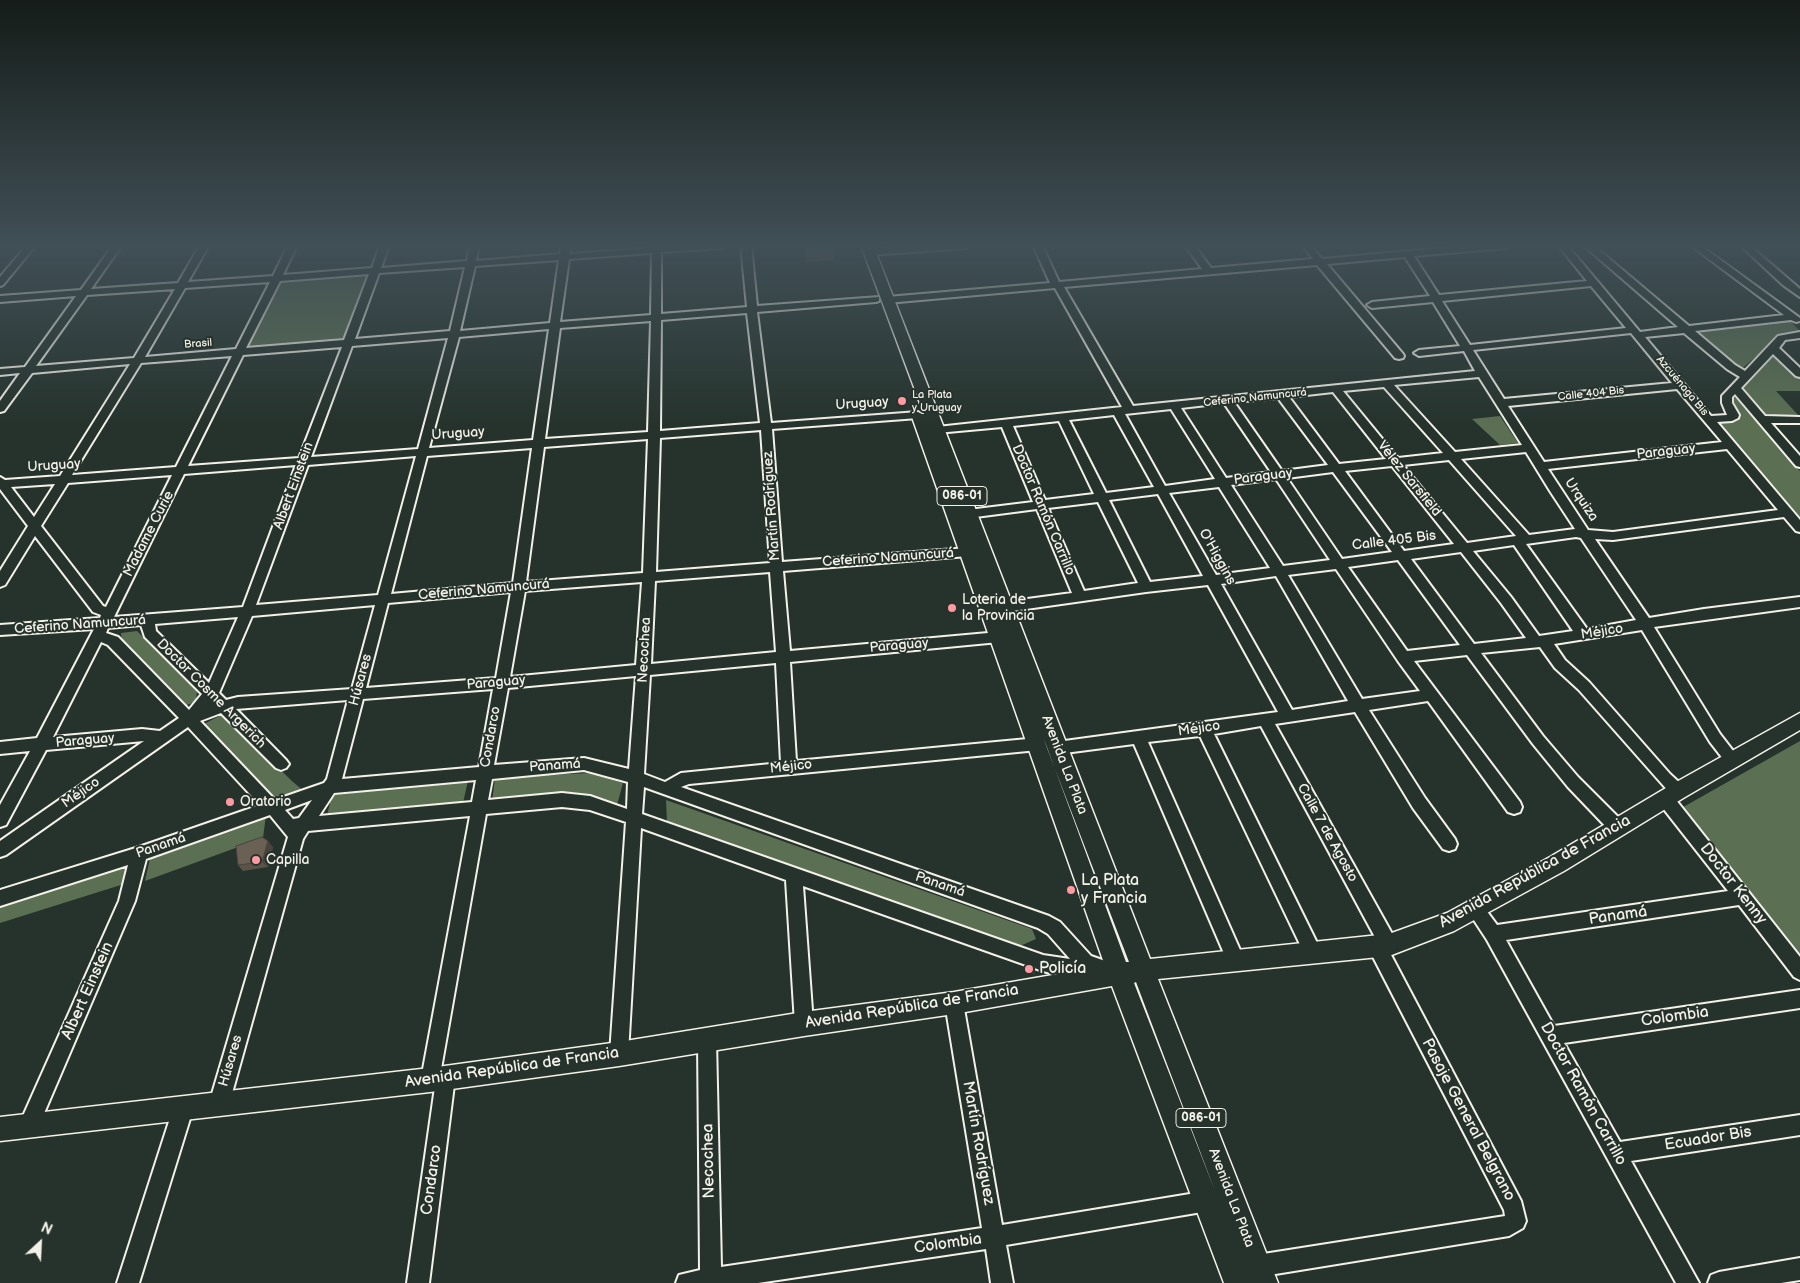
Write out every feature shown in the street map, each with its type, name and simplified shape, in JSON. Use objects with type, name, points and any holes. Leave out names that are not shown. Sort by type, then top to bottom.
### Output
[{"type":"main road","name":"Avenida La Plata","points":[[883,305],[918,415],[999,637],[1144,970],[1253,1277]]},
{"type":"main road","name":"Avenida La Plata","points":[[883,305],[937,430],[1005,607],[1119,974],[1208,1201],[1253,1277]]},
{"type":"main road","name":"Avenida República de Francia","points":[[0,1129],[438,1079],[619,1054],[804,1024],[954,1003],[1144,970],[1235,959],[1383,946],[1454,921],[1474,908],[1557,864],[1671,794],[1800,721]]},
{"type":"street","points":[[0,409],[75,305]]},
{"type":"street","points":[[0,582],[170,305]]},
{"type":"street","name":"Madame Curie","points":[[0,820],[104,624],[264,305]]},
{"type":"street","name":"Albert Einstein","points":[[189,719],[212,693],[248,610],[363,305]]},
{"type":"street","name":"Húsares","points":[[219,1104],[297,828],[331,788],[461,305]]},
{"type":"street","name":"Condarco","points":[[418,1283],[438,1079],[479,808],[519,587],[558,305]]},
{"type":"street","name":"Necochea","points":[[619,1054],[649,577],[654,435],[655,305]]},
{"type":"street","name":"Martín Rodríguez","points":[[752,305],[766,427],[783,656],[788,767]]},
{"type":"street","name":"Brasil","points":[[0,372],[818,305]]},
{"type":"street","name":"O'Higgins","points":[[1070,305],[1163,490],[1288,716]]},
{"type":"street","points":[[1355,305],[1399,356]]},
{"type":"street","name":"Urquiza","points":[[1439,305],[1554,488],[1646,625],[1715,738],[1732,760]]},
{"type":"street","name":"Azcuénaga Bis","points":[[1613,305],[1800,528]]},
{"type":"street","points":[[1657,305],[1731,367],[1746,376]]},
{"type":"street","points":[[1775,305],[1796,320]]},
{"type":"street","points":[[1419,353],[1636,332],[1687,330],[1796,320]]},
{"type":"street","points":[[1709,419],[1732,418],[1733,414],[1727,403],[1727,396],[1782,338],[1800,334]]},
{"type":"street","points":[[1772,347],[1800,374]]},
{"type":"street","name":"Ceferino Namuncurá","points":[[937,430],[1175,407],[1483,373]]},
{"type":"street","points":[[1387,384],[1521,540],[1583,634]]},
{"type":"street","name":"Calle 404 Bis","points":[[1501,403],[1680,385]]},
{"type":"street","points":[[1735,388],[1800,463]]},
{"type":"street","name":"Vélez Sarsfield","points":[[1336,389],[1540,642],[1584,686],[1665,779],[1671,794]]},
{"type":"street","points":[[1282,395],[1544,747],[1573,782],[1617,827]]},
{"type":"street","points":[[1228,401],[1403,657],[1514,807]]},
{"type":"street","points":[[1175,407],[1279,571],[1418,803],[1449,844]]},
{"type":"street","name":"Uruguay","points":[[1,483],[63,480],[918,415]]},
{"type":"street","points":[[1063,418],[1146,587]]},
{"type":"street","points":[[1762,419],[1800,420]]},
{"type":"street","name":"Doctor Ramón Carrillo","points":[[1006,423],[1080,597]]},
{"type":"street","name":"Paraguay","points":[[1542,466],[1730,445]]},
{"type":"street","name":"Paraguay","points":[[968,514],[1338,468],[1529,448]]},
{"type":"street","points":[[1,483],[98,609],[113,641],[189,719],[270,807],[297,828],[479,808],[578,801],[590,803],[1043,963],[1066,968],[1085,963],[1119,974]]},
{"type":"street","name":"Calle 405 Bis","points":[[1005,607],[1401,554],[1576,533],[1613,536],[1787,513]]},
{"type":"street","name":"Ceferino Namuncurá","points":[[0,630],[104,624],[519,587],[968,552]]},
{"type":"street","name":"Méjico","points":[[1403,657],[1540,642],[1704,614],[1800,602]]},
{"type":"street","name":"Doctor Cosme Argerich","points":[[147,620],[150,633],[281,764]]},
{"type":"street","name":"Paraguay","points":[[0,748],[142,735],[162,737],[189,719],[223,706],[238,703],[501,683],[999,637]]},
{"type":"street","name":"Méjico","points":[[667,789],[681,779],[788,767],[1138,737],[1359,707],[1430,695]]},
{"type":"street","name":"Calle 7 de Agosto","points":[[1265,720],[1383,946]]},
{"type":"street","points":[[1204,729],[1313,953]]},
{"type":"street","name":"Méjico","points":[[0,850],[162,737]]},
{"type":"street","points":[[1138,737],[1235,959]]},
{"type":"street","name":"Panamá","points":[[0,898],[139,854],[270,807],[345,784],[584,764],[597,765],[637,778],[1043,922],[1054,928],[1085,963]]},
{"type":"street","name":"Doctor Kenny","points":[[1671,794],[1743,897],[1800,971]]},
{"type":"street","name":"Albert Einstein","points":[[30,1125],[127,901],[139,854]]},
{"type":"street","points":[[794,876],[804,1024]]},
{"type":"street","name":"Panamá","points":[[1493,934],[1743,897]]},
{"type":"street","name":"Doctor Ramón Carrillo","points":[[1474,908],[1493,934],[1688,1283]]},
{"type":"street","name":"Pasaje General Belgrano","points":[[1253,1277],[1509,1226],[1516,1221],[1514,1208],[1383,946]]},
{"type":"street","name":"Colombia","points":[[1550,1036],[1800,999]]},
{"type":"street","name":"Martín Rodríguez","points":[[954,1003],[1002,1283]]},
{"type":"street","name":"Necochea","points":[[707,1040],[711,1281]]},
{"type":"street","points":[[128,1283],[183,1109]]},
{"type":"street","name":"Ecuador Bis","points":[[1616,1153],[1800,1125]]},
{"type":"street","name":"Colombia","points":[[687,1283],[711,1281],[994,1237],[1208,1201]]},
{"type":"street","points":[[1719,1283],[1800,1269]]},
{"type":"green space","points":[[264,305],[363,305],[347,344],[239,353]]},
{"type":"green space","points":[[882,305],[884,305],[1116,926],[1113,927]]},
{"type":"green space","points":[[1784,320],[1790,321],[1800,331],[1781,336],[1740,370],[1692,330],[1752,325]]},
{"type":"green space","points":[[1768,355],[1778,357],[1800,379],[1800,391],[1776,391],[1799,416],[1763,416],[1741,390]]},
{"type":"green space","points":[[1730,397],[1736,398],[1800,471],[1800,521],[1715,421],[1735,421],[1738,419],[1738,415],[1731,406]]},
{"type":"green space","points":[[1500,416],[1518,443],[1500,445],[1472,419]]},
{"type":"green space","points":[[137,631],[197,691],[196,702],[184,706],[122,644],[121,633]]},
{"type":"green space","points":[[223,714],[305,792],[281,799],[271,796],[204,724]]},
{"type":"green space","points":[[1800,741],[1800,966],[1678,810]]},
{"type":"green space","points":[[592,773],[623,783],[617,805],[586,795],[564,795],[492,802],[495,777]]},
{"type":"green space","points":[[468,781],[463,803],[327,815],[332,795],[341,792]]},
{"type":"green space","points":[[666,800],[1032,929],[1036,939],[1020,946],[667,823]]},
{"type":"green space","points":[[266,815],[263,838],[145,881],[151,854]]},
{"type":"green space","points":[[128,862],[124,884],[0,923],[0,906]]},
{"type":"building","points":[[262,837],[268,841],[262,862],[238,865],[236,846]]},
{"type":"building","points":[[1027,965],[1035,967],[1034,972],[1026,969]]},
{"type":"place","name":"La Plata y Uruguay","points":[[902,401]]},
{"type":"place","name":"Loteria de la Provincia","points":[[952,608]]},
{"type":"place","name":"Oratorio","points":[[230,802]]},
{"type":"place","name":"Capilla","points":[[256,860]]},
{"type":"place","name":"La Plata y Francia","points":[[1071,890]]},
{"type":"place","name":"Policía","points":[[1029,969]]}]
